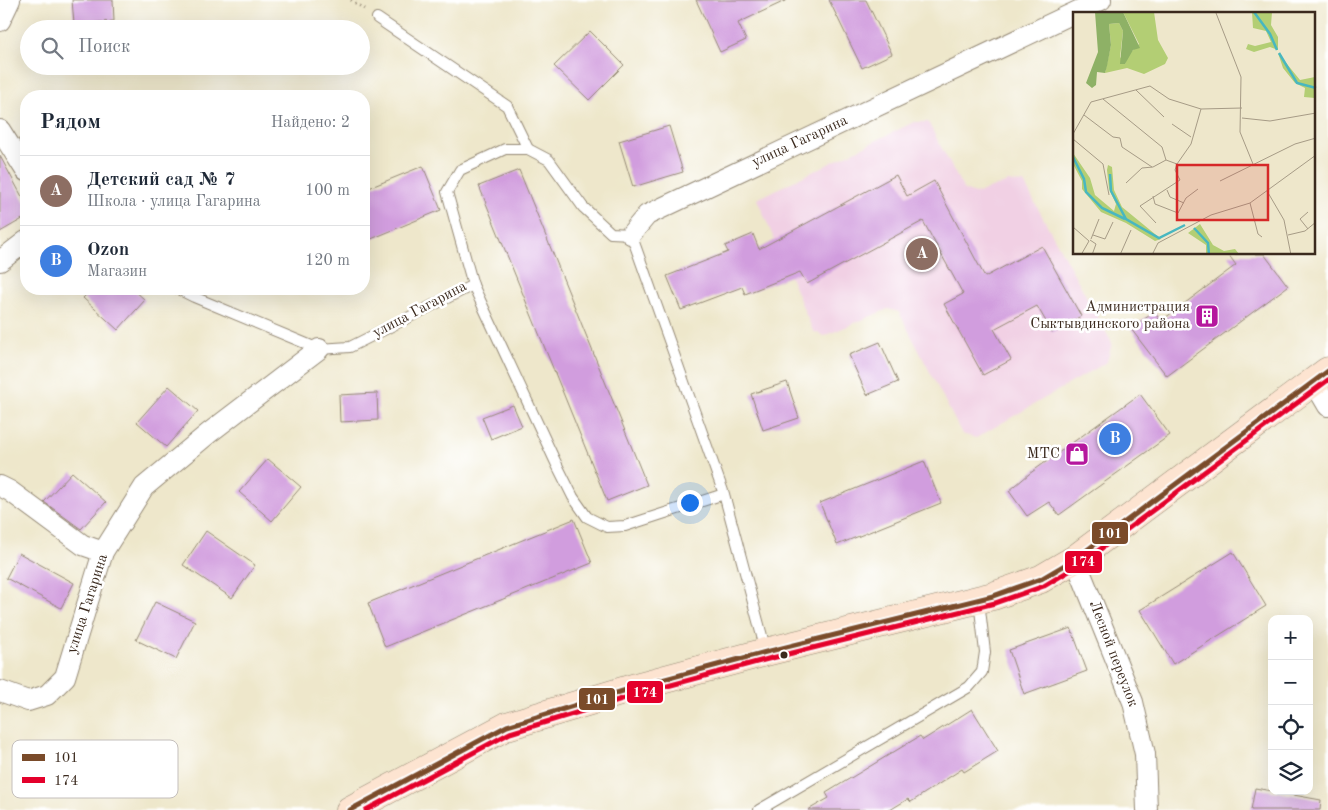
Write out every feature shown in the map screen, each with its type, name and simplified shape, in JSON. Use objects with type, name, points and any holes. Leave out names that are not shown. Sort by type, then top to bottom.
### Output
[{"type":"main road","points":[[350,810],[507,726],[643,685],[766,652],[993,596],[1041,579],[1075,560],[1321,376]]},
{"type":"street","points":[[0,22],[10,0]]},
{"type":"street","name":"улица Гагарина","points":[[1076,12],[1101,0]]},
{"type":"street","name":"улица Гагарина","points":[[631,234],[647,215],[1073,13]]},
{"type":"street","points":[[0,130],[20,162]]},
{"type":"street","points":[[0,261],[20,246]]},
{"type":"street","name":"улица Гагарина","points":[[0,691],[28,701],[47,695],[65,677],[103,552],[144,488],[209,433],[319,349]]},
{"type":"street","points":[[1321,376],[1328,406]]},
{"type":"street","points":[[0,486],[10,491],[83,544],[103,552]]},
{"type":"street","name":"Лесной переулок","points":[[1075,560],[1133,702],[1144,754],[1146,810]]},
{"type":"lane","points":[[377,18],[507,106],[528,149],[549,160],[583,207],[611,232],[631,234],[724,494],[766,652]]},
{"type":"lane","name":"улица Гагарина","points":[[319,349],[350,347],[473,285],[447,192],[460,170],[505,150],[528,149]]},
{"type":"lane","points":[[473,285],[556,463],[573,496],[587,517],[607,527],[625,526],[724,494]]},
{"type":"lane","points":[[190,295],[319,349]]},
{"type":"lane","points":[[759,810],[969,687],[982,672],[985,652],[979,599]]},
{"type":"shaded area","points":[[914,122],[928,122],[964,190],[975,194],[1008,182],[1024,183],[1112,343],[1107,362],[976,438],[962,434],[899,312],[888,309],[824,336],[813,331],[757,199]]},
{"type":"building","points":[[72,0],[113,0],[114,20],[74,20]]},
{"type":"building","points":[[696,0],[787,0],[738,23],[746,40],[720,52]]},
{"type":"building","points":[[829,0],[866,0],[892,54],[862,68]]},
{"type":"building","points":[[590,31],[624,65],[589,100],[554,66]]},
{"type":"building","points":[[669,126],[683,172],[633,187],[619,141]]},
{"type":"building","points":[[0,156],[20,193],[20,220],[0,232]]},
{"type":"building","points":[[423,166],[441,210],[370,240],[370,188]]},
{"type":"building","points":[[519,170],[647,485],[607,501],[479,186]]},
{"type":"building","points":[[896,175],[907,196],[934,181],[985,277],[1042,246],[1081,316],[1052,332],[1037,306],[994,329],[1011,360],[983,375],[944,304],[963,294],[923,221],[807,284],[800,272],[745,294],[742,287],[681,310],[667,276],[728,252],[725,246],[753,234],[759,249]]},
{"type":"building","name":"Администрация Сыктывдинского района","points":[[1229,255],[1265,255],[1288,286],[1167,376],[1131,329],[1154,312],[1161,321],[1236,265]]},
{"type":"building","points":[[86,295],[140,295],[145,300],[118,330],[83,298]]},
{"type":"building","points":[[880,342],[898,382],[867,395],[849,355]]},
{"type":"building","points":[[787,382],[799,418],[763,430],[751,394]]},
{"type":"building","points":[[169,386],[198,411],[166,447],[137,422]]},
{"type":"building","points":[[377,393],[378,420],[340,422],[339,395]]},
{"type":"building","points":[[1140,394],[1170,435],[1059,515],[1049,502],[1027,516],[1009,491],[1029,474]]},
{"type":"building","points":[[513,405],[522,426],[491,439],[482,417]]},
{"type":"building","points":[[268,459],[301,487],[272,521],[239,492]]},
{"type":"building","points":[[924,461],[941,503],[837,545],[820,503]]},
{"type":"building","points":[[72,472],[106,502],[81,529],[44,502]]},
{"type":"building","points":[[574,519],[592,563],[385,647],[368,603]]},
{"type":"building","points":[[206,531],[255,565],[232,598],[183,565]]},
{"type":"building","points":[[1233,552],[1266,606],[1173,664],[1140,610]]},
{"type":"building","points":[[19,553],[74,583],[61,608],[6,578]]},
{"type":"building","points":[[155,602],[195,621],[176,659],[136,640]]},
{"type":"building","points":[[1071,628],[1087,671],[1024,694],[1009,650]]},
{"type":"building","points":[[972,709],[998,751],[964,772],[962,769],[911,802],[908,799],[890,810],[808,810],[829,798],[826,793],[920,736],[923,740]]},
{"type":"building","points":[[1255,788],[1268,790],[1268,795],[1294,795],[1321,800],[1320,810],[1251,810]]},
{"type":"transit line","name":"101","points":[[350,810],[507,726],[643,685],[766,652],[993,596],[1041,579],[1075,559],[1328,371]]},
{"type":"transit line","name":"174","points":[[366,810],[510,733],[645,692],[768,659],[995,603],[1044,586],[1079,565],[1328,380]]},
{"type":"place","name":"Детский сад № 7","points":[[922,254]]},
{"type":"place","name":"Администрация Сыктывдинского района","points":[[1207,316]]},
{"type":"place","name":"Ozon","points":[[1115,439]]},
{"type":"place","name":"МТС","points":[[1077,454]]}]
